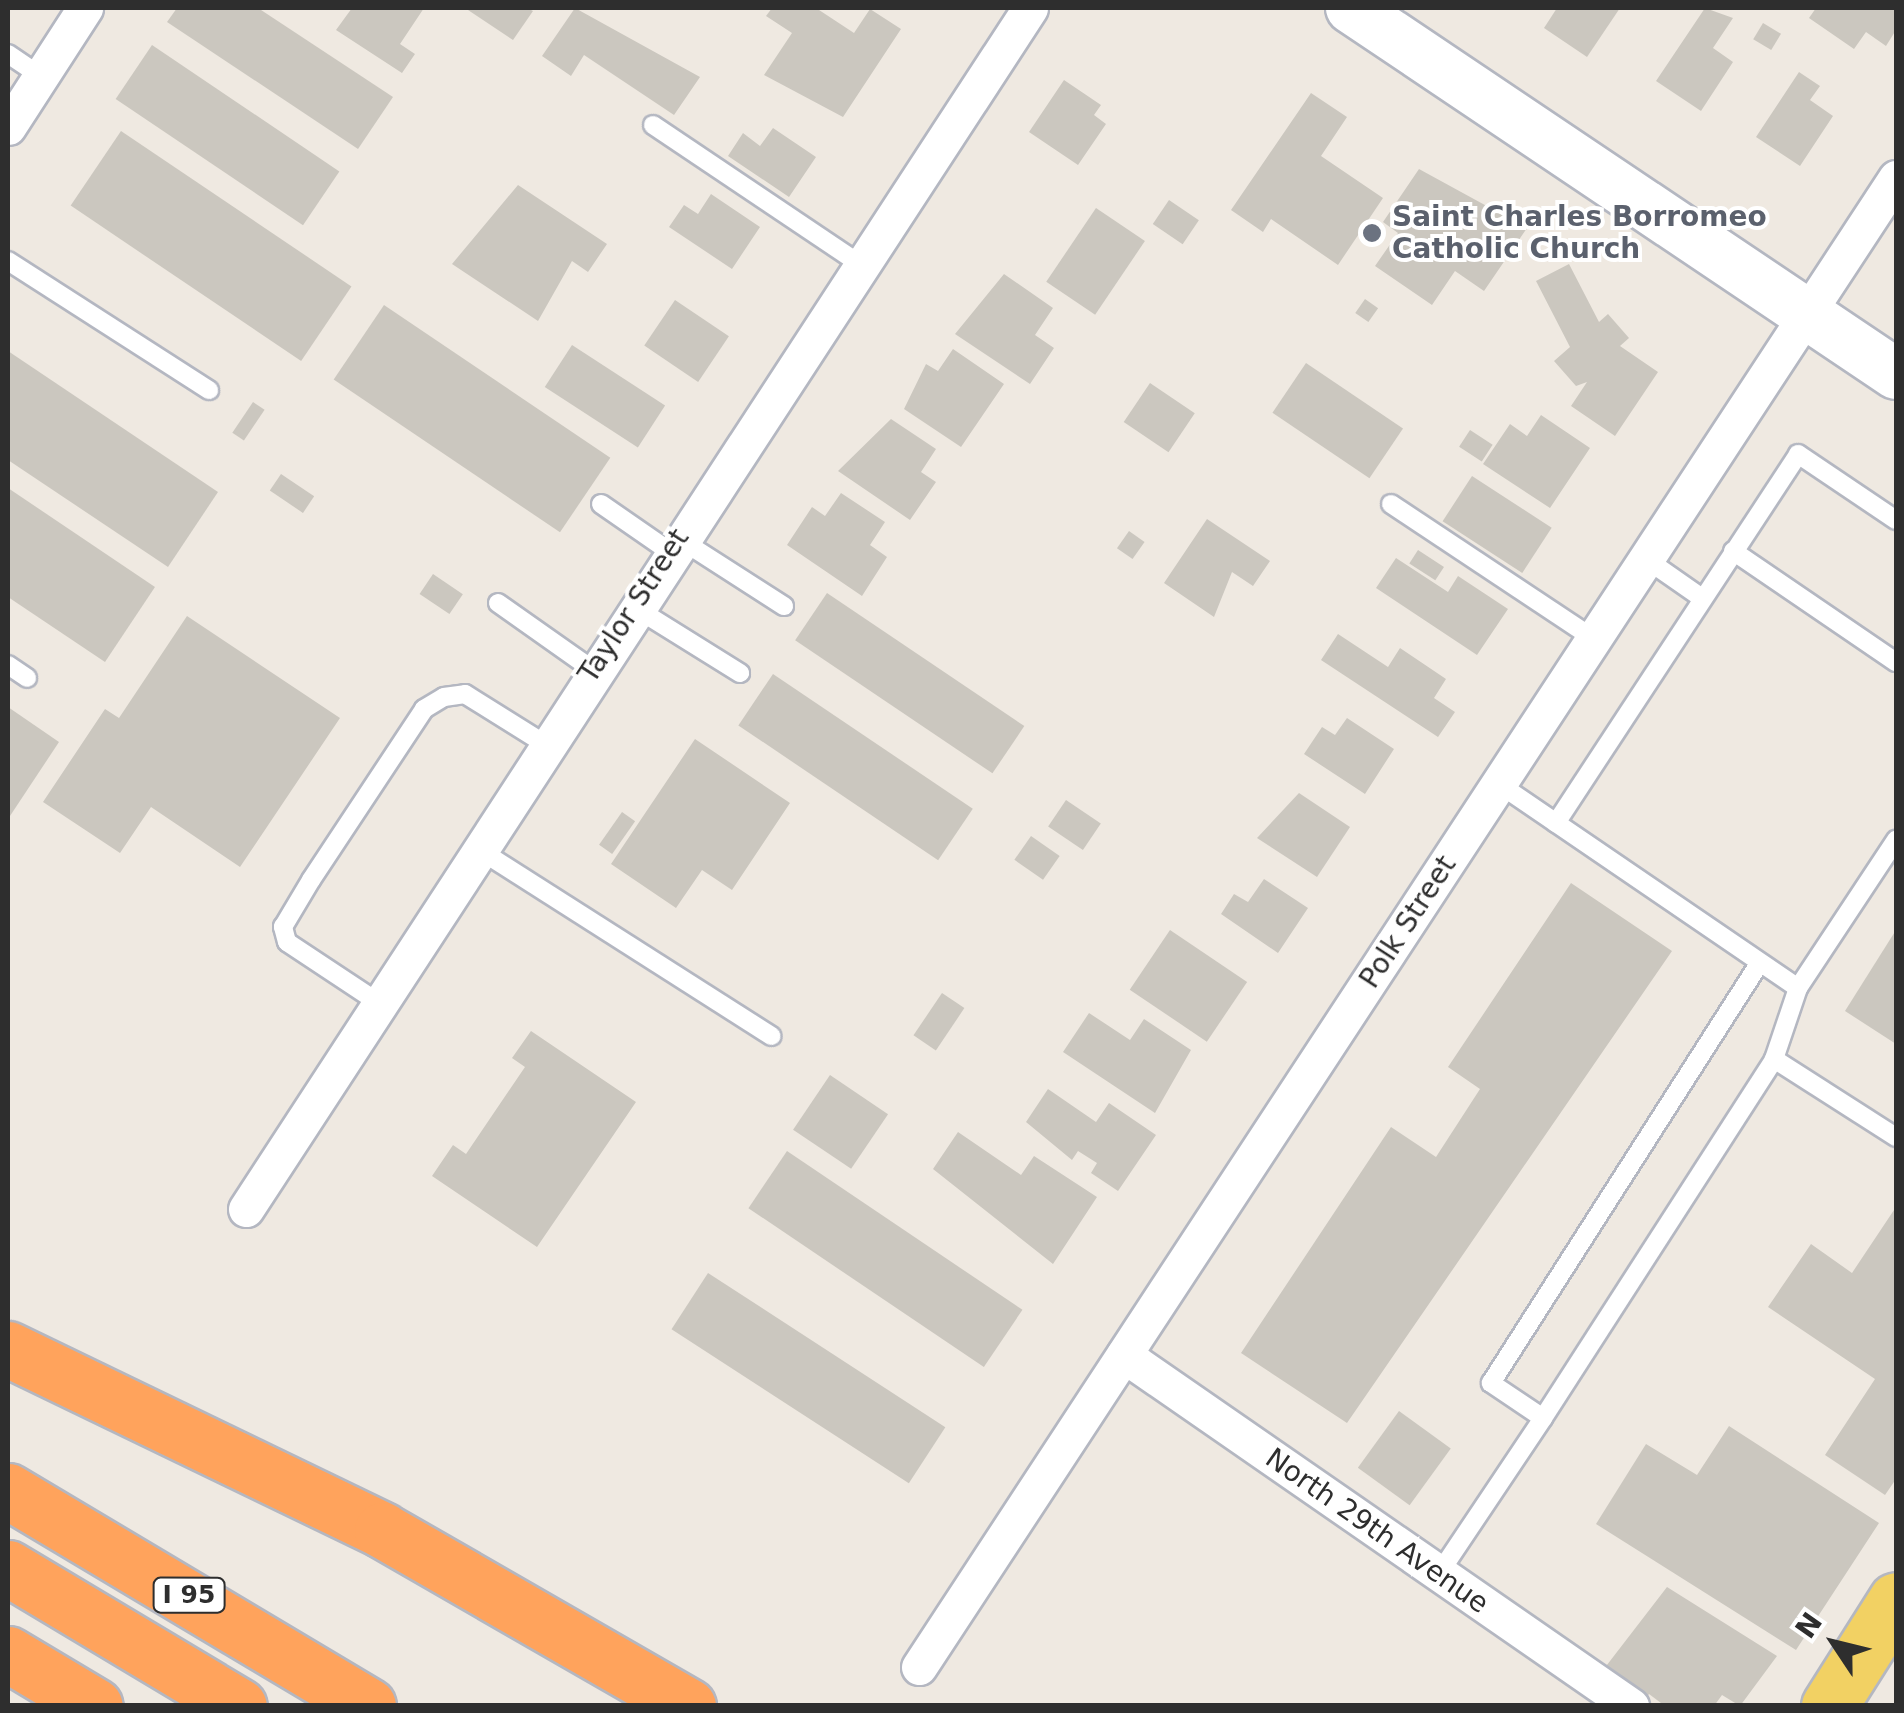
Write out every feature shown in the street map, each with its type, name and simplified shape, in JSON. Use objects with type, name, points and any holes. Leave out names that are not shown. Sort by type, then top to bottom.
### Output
[{"type":"highway","points":[[8,1349],[382,1530],[688,1706]]},
{"type":"highway","name":"I 95","points":[[8,1491],[368,1706]]},
{"type":"highway","points":[[8,1568],[239,1706]]},
{"type":"highway","points":[[8,1654],[95,1706]]},
{"type":"main road","points":[[1830,1706],[1896,1600]]},
{"type":"street","points":[[8,127],[85,8]]},
{"type":"street","name":"Taylor Street","points":[[246,1210],[674,544],[1030,8]]},
{"type":"street","points":[[1351,8],[1896,374]]},
{"type":"street","name":"Polk Street","points":[[918,1667],[1896,178]]},
{"type":"street","name":"North 29th Avenue","points":[[1124,1355],[1631,1706]]},
{"type":"lane","points":[[8,54],[40,76]]},
{"type":"lane","points":[[653,125],[860,264]]},
{"type":"lane","points":[[8,261],[209,390]]},
{"type":"lane","points":[[1556,824],[1798,454],[1896,520]]},
{"type":"lane","points":[[601,504],[784,606]]},
{"type":"lane","points":[[1391,504],[1594,639]]},
{"type":"lane","points":[[1732,551],[1896,662]]},
{"type":"lane","points":[[1646,559],[1702,598]]},
{"type":"lane","points":[[498,603],[593,670]]},
{"type":"lane","points":[[634,607],[740,673]]},
{"type":"lane","points":[[8,666],[26,678]]},
{"type":"lane","points":[[379,1003],[287,942],[283,928],[320,866],[424,709],[444,696],[464,694],[545,744]]},
{"type":"lane","points":[[1498,784],[1798,988]]},
{"type":"lane","points":[[1438,1575],[1774,1060],[1798,988],[1896,840]]},
{"type":"lane","points":[[478,849],[772,1036]]},
{"type":"lane","points":[[1544,1418],[1491,1383],[1760,963]]},
{"type":"lane","points":[[1774,1060],[1896,1137]]},
{"type":"building","points":[[177,8],[258,8],[393,97],[358,149],[167,22]]},
{"type":"building","points":[[352,8],[424,8],[400,44],[415,54],[402,73],[336,30]]},
{"type":"building","points":[[465,8],[527,8],[533,11],[513,40]]},
{"type":"building","points":[[575,8],[700,77],[674,115],[584,55],[571,76],[542,56]]},
{"type":"building","points":[[772,8],[816,8],[854,33],[870,9],[901,29],[843,117],[764,75],[792,33],[766,16]]},
{"type":"building","points":[[1557,8],[1620,8],[1587,57],[1544,28]]},
{"type":"building","points":[[1705,8],[1733,18],[1713,48],[1733,62],[1701,111],[1656,81]]},
{"type":"building","points":[[1816,8],[1896,8],[1896,30],[1886,46],[1866,32],[1854,49],[1809,18]]},
{"type":"building","points":[[1763,23],[1781,34],[1771,50],[1753,39]]},
{"type":"building","points":[[152,45],[339,171],[303,225],[116,99]]},
{"type":"building","points":[[1799,72],[1820,86],[1810,100],[1833,116],[1800,166],[1756,137]]},
{"type":"building","points":[[1064,80],[1101,105],[1094,115],[1106,124],[1078,165],[1029,132]]},
{"type":"building","points":[[1311,93],[1347,117],[1321,156],[1383,198],[1338,265],[1271,219],[1263,232],[1231,210]]},
{"type":"building","points":[[773,128],[816,157],[789,197],[728,156],[743,133],[760,146]]},
{"type":"building","points":[[121,131],[351,286],[301,361],[71,206]]},
{"type":"building","points":[[1419,169],[1527,228],[1484,291],[1455,271],[1432,305],[1375,266],[1398,233],[1383,222]]},
{"type":"building","points":[[518,185],[607,244],[588,272],[572,261],[538,321],[452,264]]},
{"type":"building","points":[[711,194],[760,227],[732,269],[669,227],[684,205],[698,214]]},
{"type":"building","points":[[1169,200],[1199,220],[1183,244],[1153,224]]},
{"type":"building","points":[[1096,208],[1145,241],[1095,315],[1046,282]]},
{"type":"building","points":[[1569,264],[1599,322],[1608,314],[1629,338],[1620,346],[1658,372],[1615,436],[1571,406],[1587,382],[1576,386],[1554,361],[1570,347],[1536,281]]},
{"type":"building","points":[[1004,274],[1053,308],[1035,335],[1054,348],[1030,384],[955,334]]},
{"type":"building","points":[[1365,299],[1378,308],[1368,322],[1355,313]]},
{"type":"building","points":[[675,300],[729,336],[698,382],[644,346]]},
{"type":"building","points":[[384,305],[610,458],[560,532],[334,380]]},
{"type":"building","points":[[572,345],[665,405],[638,447],[545,387]]},
{"type":"building","points":[[953,349],[1004,384],[961,447],[904,409],[926,364],[938,371]]},
{"type":"building","points":[[8,351],[218,492],[168,567],[8,460]]},
{"type":"building","points":[[1306,363],[1403,428],[1369,478],[1272,413]]},
{"type":"building","points":[[1150,383],[1195,413],[1168,452],[1124,422]]},
{"type":"building","points":[[253,402],[265,410],[244,441],[232,433]]},
{"type":"building","points":[[1541,415],[1590,448],[1550,508],[1483,464],[1510,424],[1527,436]]},
{"type":"building","points":[[891,419],[936,449],[921,472],[936,482],[910,520],[838,471]]},
{"type":"building","points":[[1470,430],[1493,445],[1482,461],[1459,447]]},
{"type":"building","points":[[281,474],[314,496],[303,513],[270,491]]},
{"type":"building","points":[[1472,476],[1552,528],[1522,573],[1443,521]]},
{"type":"building","points":[[8,488],[155,587],[105,662],[8,597]]},
{"type":"building","points":[[841,493],[885,522],[870,545],[887,557],[862,596],[787,545],[812,507],[825,516]]},
{"type":"building","points":[[1207,519],[1270,561],[1253,586],[1232,572],[1214,617],[1164,583]]},
{"type":"building","points":[[1129,531],[1145,542],[1133,559],[1117,548]]},
{"type":"building","points":[[1418,550],[1444,567],[1435,580],[1409,563]]},
{"type":"building","points":[[1396,558],[1448,592],[1458,576],[1508,609],[1477,655],[1376,588]]},
{"type":"building","points":[[433,574],[463,594],[449,614],[420,594]]},
{"type":"building","points":[[827,593],[1024,726],[992,773],[795,640]]},
{"type":"building","points":[[187,616],[340,718],[240,867],[151,807],[120,853],[43,802],[105,709],[119,718]]},
{"type":"building","points":[[1338,634],[1388,667],[1400,648],[1446,679],[1434,698],[1455,712],[1438,737],[1321,660]]},
{"type":"building","points":[[773,674],[973,809],[938,860],[738,725]]},
{"type":"building","points":[[8,707],[59,742],[8,819]]},
{"type":"building","points":[[1347,718],[1394,749],[1365,794],[1304,754],[1322,727],[1335,735]]},
{"type":"building","points":[[695,739],[790,803],[732,890],[702,870],[676,908],[611,864]]},
{"type":"building","points":[[1299,793],[1350,827],[1317,877],[1257,838]]},
{"type":"building","points":[[1066,800],[1101,823],[1083,850],[1048,827]]},
{"type":"building","points":[[622,812],[635,821],[612,854],[599,845]]},
{"type":"building","points":[[1031,836],[1060,856],[1043,880],[1014,860]]},
{"type":"building","points":[[1264,879],[1308,908],[1278,953],[1221,914],[1234,894],[1248,902]]},
{"type":"building","points":[[1571,883],[1672,951],[1347,1423],[1241,1353],[1391,1127],[1436,1157],[1480,1089],[1448,1067]]},
{"type":"building","points":[[1170,930],[1247,982],[1207,1042],[1130,990]]},
{"type":"building","points":[[1896,930],[1896,1044],[1845,1011]]},
{"type":"building","points":[[942,993],[964,1008],[936,1050],[913,1035]]},
{"type":"building","points":[[1089,1013],[1130,1040],[1144,1019],[1191,1050],[1155,1113],[1063,1052]]},
{"type":"building","points":[[531,1031],[636,1102],[537,1247],[432,1176],[453,1145],[466,1154],[525,1067],[512,1058]]},
{"type":"building","points":[[830,1075],[888,1114],[851,1169],[793,1130]]},
{"type":"building","points":[[1048,1089],[1096,1122],[1109,1103],[1156,1135],[1118,1191],[1091,1173],[1097,1163],[1078,1151],[1072,1160],[1026,1122]]},
{"type":"building","points":[[958,1132],[1021,1175],[1034,1156],[1097,1197],[1053,1264],[933,1169]]},
{"type":"building","points":[[787,1151],[1022,1310],[984,1367],[748,1208]]},
{"type":"building","points":[[1896,1207],[1896,1479],[1885,1495],[1825,1455],[1875,1379],[1768,1307],[1811,1244],[1852,1273]]},
{"type":"building","points":[[708,1273],[945,1427],[909,1483],[672,1329]]},
{"type":"building","points":[[1399,1411],[1451,1449],[1410,1505],[1358,1468]]},
{"type":"building","points":[[1729,1426],[1879,1523],[1796,1650],[1596,1524],[1646,1444],[1697,1475]]},
{"type":"building","points":[[1667,1587],[1777,1656],[1740,1706],[1722,1695],[1714,1706],[1665,1706],[1649,1694],[1641,1705],[1600,1674]]},
{"type":"place","name":"Saint Charles Borromeo Catholic Church","points":[[1372,233]]}]
